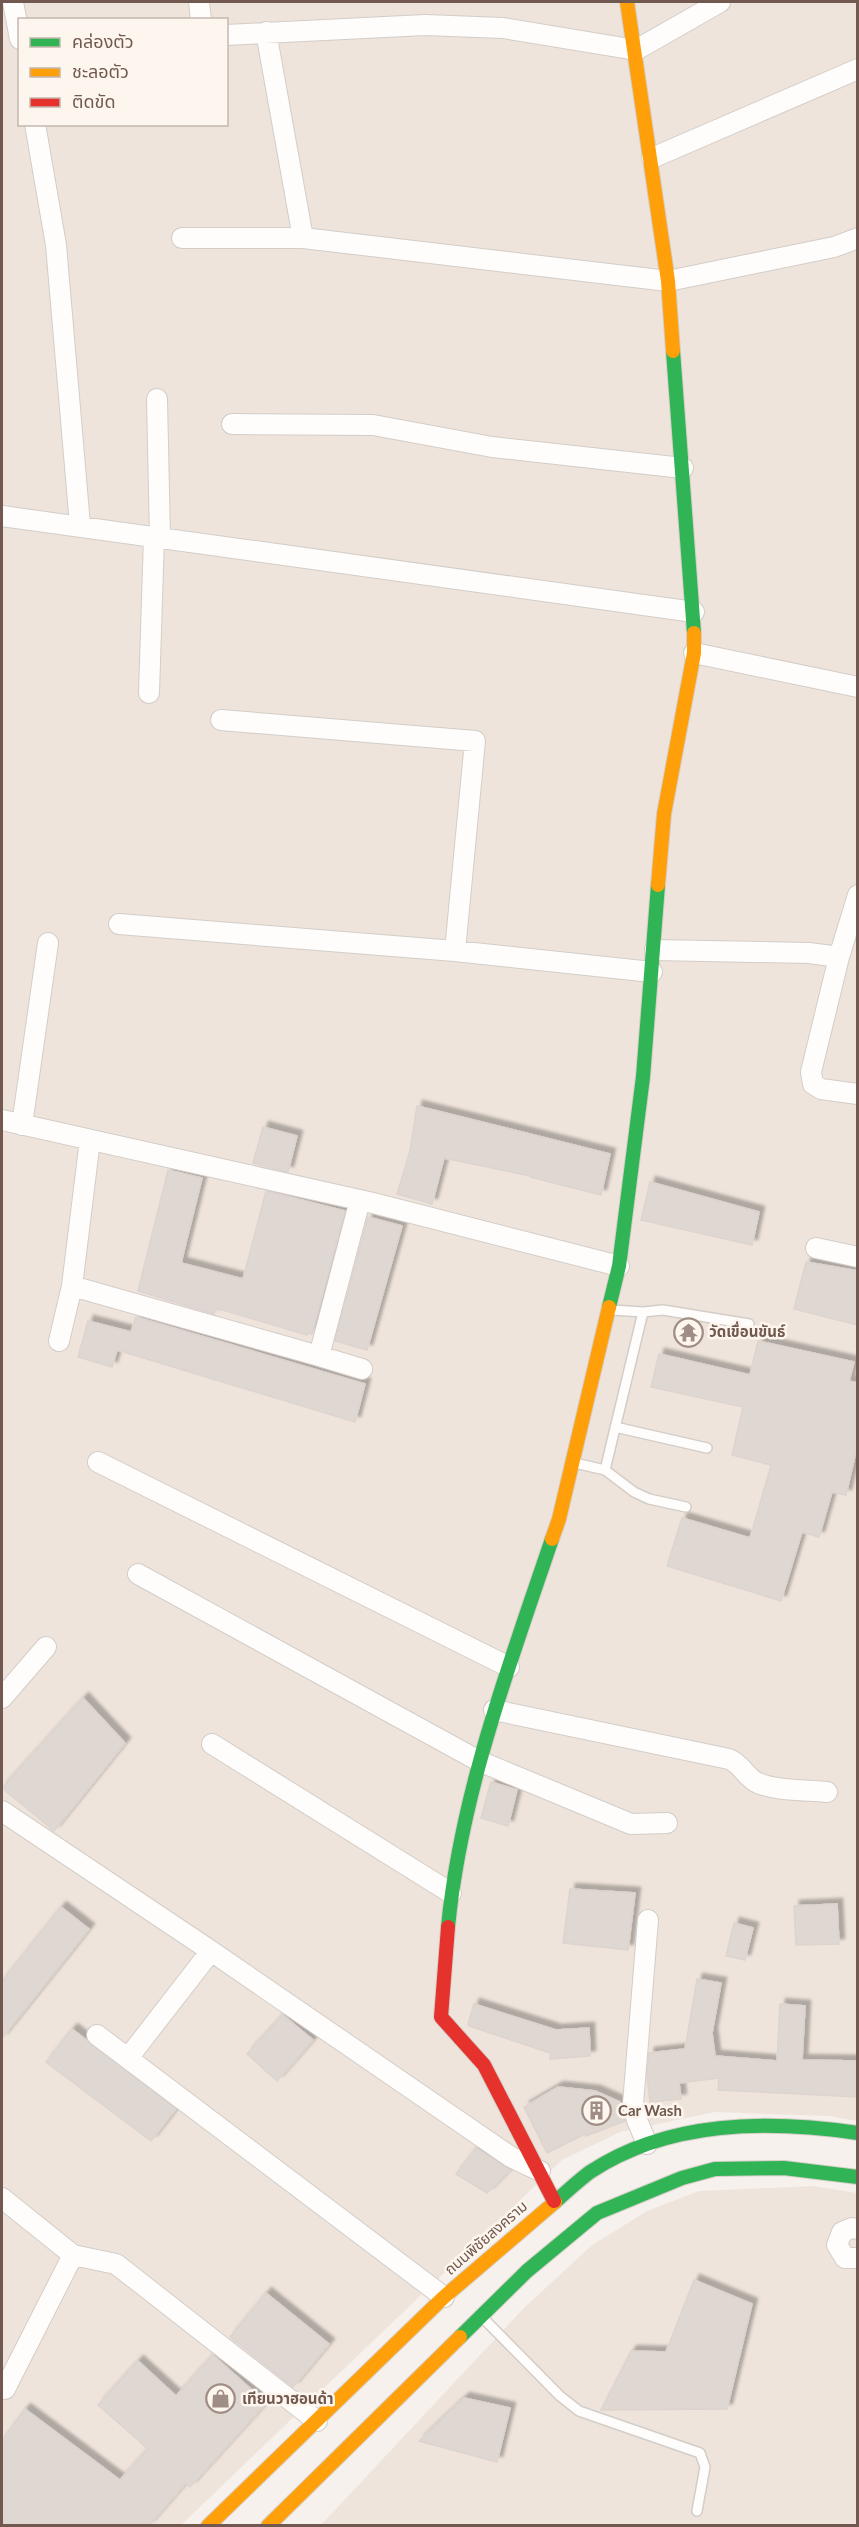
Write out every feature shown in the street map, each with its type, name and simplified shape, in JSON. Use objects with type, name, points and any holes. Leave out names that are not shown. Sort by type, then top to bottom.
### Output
[{"type":"street","points":[[13,2],[18,28]]},
{"type":"street","points":[[199,2],[201,18]]},
{"type":"street","points":[[554,2201],[484,2065],[441,2017],[440,2008],[451,1893],[462,1826],[494,1710],[560,1518],[619,1266],[643,1077],[655,950],[664,814],[694,653],[694,612],[668,281],[652,158],[627,2]]},
{"type":"street","points":[[228,35],[425,25],[504,28],[636,50],[720,2]]},
{"type":"street","points":[[266,32],[303,238]]},
{"type":"street","points":[[652,158],[858,69]]},
{"type":"street","points":[[35,126],[56,245],[80,525]]},
{"type":"street","points":[[182,238],[303,238],[668,281],[834,247],[858,238]]},
{"type":"street","points":[[149,693],[157,537],[157,399]]},
{"type":"street","points":[[232,424],[374,425],[492,447],[683,468]]},
{"type":"street","points":[[2,516],[80,525],[694,612]]},
{"type":"street","points":[[694,653],[858,687]]},
{"type":"street","points":[[221,720],[475,741],[454,951]]},
{"type":"street","points":[[858,895],[839,957],[811,1072],[813,1084],[821,1089],[858,1094]]},
{"type":"street","points":[[119,924],[454,951],[652,972]]},
{"type":"street","points":[[22,1125],[48,943]]},
{"type":"street","points":[[655,950],[809,953],[839,957]]},
{"type":"street","points":[[2,1120],[360,1200],[619,1266]]},
{"type":"street","points":[[59,1341],[72,1286],[90,1140]]},
{"type":"street","points":[[319,1356],[360,1200]]},
{"type":"street","points":[[816,1248],[858,1257]]},
{"type":"street","points":[[72,1286],[362,1369]]},
{"type":"street","points":[[98,1462],[509,1667]]},
{"type":"street","points":[[138,1574],[479,1761],[631,1824],[668,1823]]},
{"type":"street","points":[[2,1698],[46,1647]]},
{"type":"street","points":[[494,1710],[729,1759],[742,1767],[750,1778],[765,1785],[826,1792]]},
{"type":"street","points":[[212,1744],[451,1893]]},
{"type":"street","points":[[2,1811],[511,2157],[540,2171]]},
{"type":"street","points":[[647,2144],[633,2104],[648,1920]]},
{"type":"street","points":[[128,2058],[211,1951]]},
{"type":"street","points":[[97,2035],[444,2297]]},
{"type":"street","name":"ถนนพิชัยสงคราม","points":[[208,2526],[444,2297],[589,2173],[647,2144],[696,2131],[749,2126],[833,2129],[858,2133]]},
{"type":"street","points":[[268,2526],[527,2271],[597,2213],[681,2178],[715,2169],[784,2168],[858,2177]]},
{"type":"street","points":[[2,2198],[73,2255],[116,2264],[317,2421]]},
{"type":"street","points":[[858,2229],[852,2228],[842,2232],[837,2246],[845,2258],[858,2258]]},
{"type":"street","points":[[3,2390],[73,2255]]},
{"type":"lane","points":[[609,1310],[643,1312],[663,1310],[749,1324]]},
{"type":"lane","points":[[605,1470],[643,1312]]},
{"type":"lane","points":[[615,1427],[707,1448]]},
{"type":"lane","points":[[573,1463],[605,1470],[642,1495],[686,1507]]},
{"type":"lane","points":[[481,2316],[560,2396],[579,2411],[700,2453],[705,2467],[697,2511]]},
{"type":"shaded area","points":[[2,2],[857,2],[857,2121],[829,2116],[715,2112],[620,2132],[562,2160],[181,2525],[2,2526]]},
{"type":"shaded area","points":[[813,2186],[857,2193],[857,2525],[320,2526],[524,2308],[591,2246],[647,2211],[699,2191]]},
{"type":"building","points":[[417,1106],[610,1154],[601,1195],[530,1176],[444,1158],[432,1204],[397,1194],[410,1151]]},
{"type":"building","points":[[263,1127],[297,1136],[288,1172],[253,1163]]},
{"type":"building","points":[[168,1170],[202,1178],[181,1263],[243,1279],[266,1191],[345,1211],[312,1334],[307,1335],[216,1308],[214,1314],[138,1291]]},
{"type":"building","points":[[650,1182],[759,1212],[752,1245],[641,1220]]},
{"type":"building","points":[[368,1217],[402,1226],[367,1350],[335,1341]]},
{"type":"building","points":[[806,1262],[858,1271],[858,1325],[794,1309]]},
{"type":"building","points":[[136,1317],[365,1384],[355,1422],[117,1350],[112,1367],[78,1357],[88,1321],[131,1332]]},
{"type":"building","points":[[758,1341],[854,1362],[849,1381],[858,1383],[858,1442],[846,1495],[832,1492],[819,1537],[802,1532],[781,1601],[667,1566],[682,1518],[750,1538],[771,1465],[732,1455],[743,1407],[651,1387],[659,1354],[750,1375]]},
{"type":"building","points":[[83,1698],[125,1743],[54,1831],[2,1788]]},
{"type":"building","points":[[491,1782],[517,1790],[508,1826],[481,1818]]},
{"type":"building","points":[[570,1889],[635,1893],[628,1950],[563,1943]]},
{"type":"building","points":[[837,1904],[839,1944],[796,1945],[794,1906]]},
{"type":"building","points":[[61,1907],[89,1929],[2,2038],[2,1981]]},
{"type":"building","points":[[734,1923],[753,1928],[745,1960],[726,1956]]},
{"type":"building","points":[[697,1979],[721,1983],[712,2033],[715,2056],[777,2061],[780,2004],[805,2006],[802,2060],[858,2061],[858,2097],[718,2090],[719,2078],[679,2083],[681,2099],[650,2102],[647,2076],[649,2053],[685,2049]]},
{"type":"building","points":[[474,2004],[556,2030],[589,2028],[590,2056],[550,2059],[550,2053],[469,2026]]},
{"type":"building","points":[[283,2015],[313,2040],[277,2081],[247,2054]]},
{"type":"building","points":[[72,2029],[176,2109],[151,2141],[46,2062]]},
{"type":"building","points":[[558,2087],[595,2091],[620,2102],[625,2121],[586,2136],[585,2134],[547,2153],[524,2107]]},
{"type":"building","points":[[476,2148],[510,2170],[487,2193],[456,2174]]},
{"type":"building","points":[[694,2280],[752,2304],[727,2409],[601,2410],[631,2351],[666,2352]]},
{"type":"building","points":[[266,2293],[329,2344],[293,2387],[230,2337]]},
{"type":"building","points":[[213,2355],[266,2403],[190,2487],[186,2483],[148,2526],[2,2526],[2,2440],[25,2409],[120,2480],[148,2449],[98,2405],[138,2361],[176,2396]]},
{"type":"building","points":[[464,2398],[510,2408],[497,2462],[419,2441]]},
{"type":"traffic: fast","points":[[673,351],[694,633]]},
{"type":"traffic: fast","points":[[609,1307],[619,1266],[643,1077],[658,885]]},
{"type":"traffic: fast","points":[[448,1927],[454,1877],[475,1779],[504,1682],[552,1539]]},
{"type":"traffic: fast","points":[[555,2202],[590,2172],[621,2155],[653,2142],[686,2133],[754,2126],[789,2126],[858,2133]]},
{"type":"traffic: fast","points":[[460,2337],[527,2271],[597,2213],[682,2178],[715,2169],[784,2168],[858,2177]]},
{"type":"traffic: slow","points":[[627,2],[668,281],[673,351]]},
{"type":"traffic: slow","points":[[658,885],[664,814],[694,653],[694,633]]},
{"type":"traffic: slow","points":[[552,1539],[559,1519],[609,1307]]},
{"type":"traffic: slow","points":[[208,2526],[444,2297],[555,2202]]},
{"type":"traffic: slow","points":[[268,2526],[460,2337]]},
{"type":"traffic: jam","points":[[448,1927],[441,2017],[484,2065],[554,2201]]},
{"type":"place","name":"วัดเขื่อนขันธ์","points":[[688,1332]]},
{"type":"place","name":"Car Wash","points":[[597,2111]]},
{"type":"place","name":"เทียนวาฮอนด้า","points":[[221,2399]]}]
